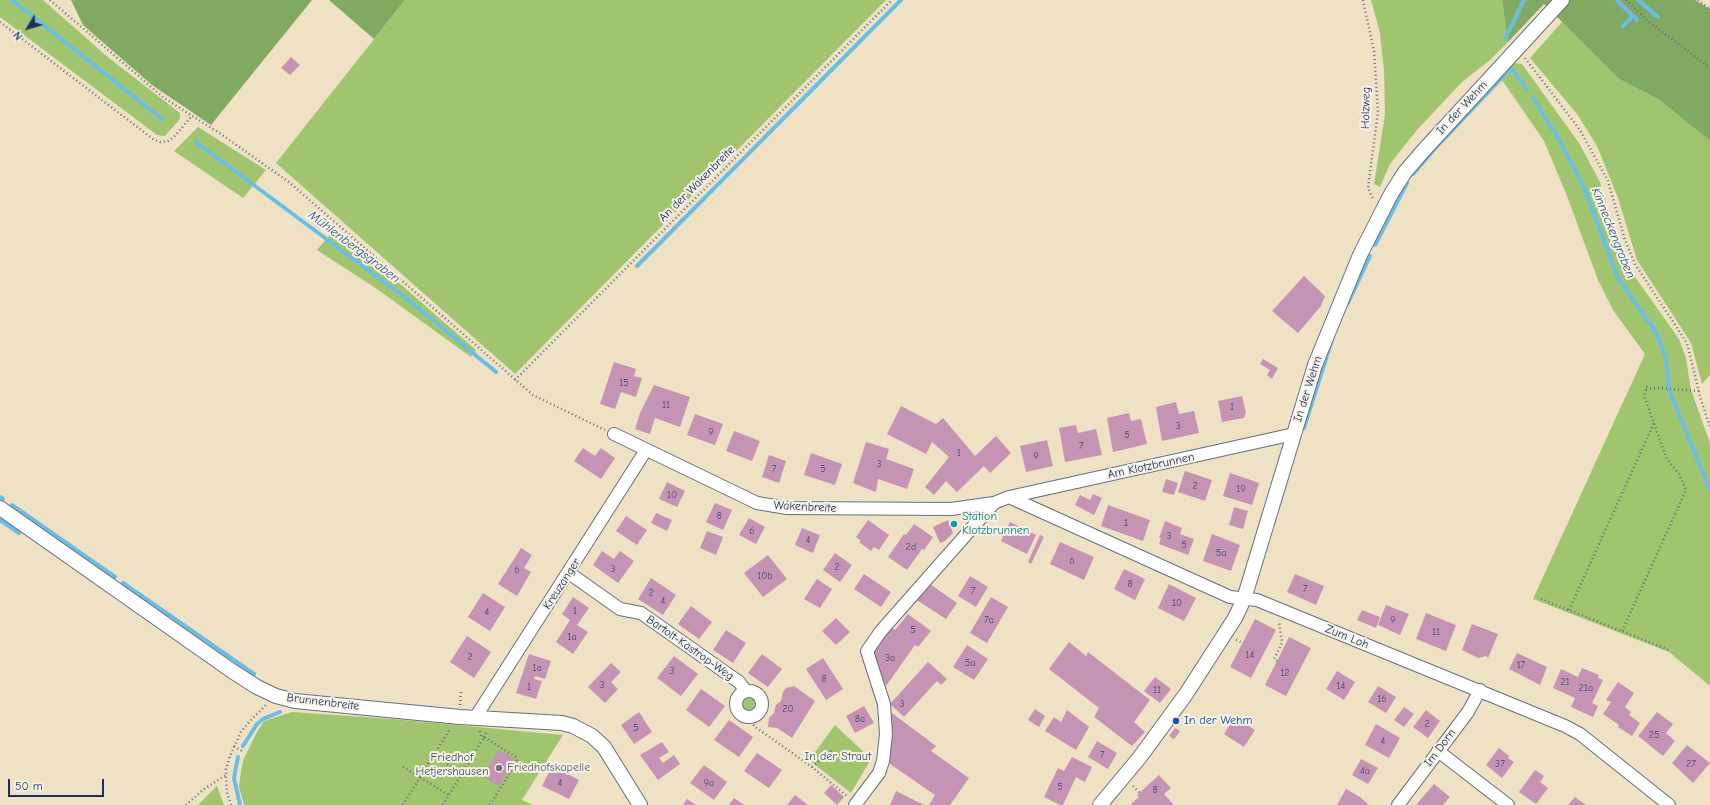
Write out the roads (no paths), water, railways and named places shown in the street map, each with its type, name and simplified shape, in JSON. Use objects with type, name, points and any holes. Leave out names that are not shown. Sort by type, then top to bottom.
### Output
[{"type":"street","name":"In der Wehm","points":[[1100,805],[1140,757],[1186,694],[1235,618],[1244,599],[1316,365],[1337,310],[1380,214],[1410,166],[1562,0]]},
{"type":"street","name":"Wakenbreite","points":[[614,434],[757,503],[787,508],[951,509],[994,503],[1009,497]]},
{"type":"street","name":"Am Klotzbrunnen","points":[[1009,497],[1294,434]]},
{"type":"street","name":"Kreuzanger","points":[[475,718],[569,573],[646,450]]},
{"type":"street","name":"Zum Loh","points":[[1009,497],[1230,597],[1257,600],[1480,690],[1580,734],[1669,805]]},
{"type":"street","points":[[860,803],[879,773],[883,761],[886,734],[883,699],[868,655],[870,646],[908,599],[994,503]]},
{"type":"street","name":"Brunnenbreite","points":[[0,508],[232,671],[257,687],[276,696],[295,701],[475,718],[562,723],[584,730],[592,736],[607,752],[640,805]]},
{"type":"street","name":"Bartolt-Kastrop-Weg","points":[[569,573],[620,610],[641,613],[739,682],[746,691],[753,692],[759,696],[762,702],[761,709],[757,714],[751,717],[744,716],[738,712],[736,706],[736,699],[740,694],[746,691]]},
{"type":"street","name":"Im Dorn","points":[[1398,805],[1468,712],[1480,690]]},
{"type":"street","points":[[1438,751],[1508,805]]},
{"type":"waterway","name":"Mühlenbergsgraben","points":[[12,0],[162,119]]},
{"type":"waterway","points":[[637,266],[901,0]]},
{"type":"waterway","name":"Kinneckengraben","points":[[1505,39],[1524,0]]},
{"type":"waterway","points":[[1617,0],[1637,20]]},
{"type":"waterway","points":[[1638,0],[1658,17]]},
{"type":"waterway","points":[[1623,26],[1633,16]]},
{"type":"waterway","points":[[1413,174],[1439,144],[1511,68],[1527,89]]},
{"type":"waterway","name":"Kinneckengraben","points":[[1533,98],[1558,138],[1583,185],[1618,278],[1655,331],[1666,357],[1669,390],[1710,490]]},
{"type":"waterway","name":"Mühlenbergsgraben","points":[[196,142],[411,302],[496,372]]},
{"type":"waterway","points":[[1375,245],[1407,183]]},
{"type":"waterway","points":[[1348,303],[1370,256]]},
{"type":"waterway","points":[[1304,428],[1331,343]]},
{"type":"waterway","points":[[12,505],[115,577]]},
{"type":"waterway","points":[[0,520],[19,533]]},
{"type":"waterway","points":[[123,583],[254,674]]},
{"type":"waterway","points":[[243,746],[257,724],[263,719],[280,712]]},
{"type":"waterway","points":[[238,757],[234,778],[240,805]]},
{"type":"place","name":"Station Klotzbrunnen","points":[[954,524]]},
{"type":"place","name":"In der Wehm","points":[[1176,721]]},
{"type":"place","name":"Friedhofskapelle","points":[[499,768]]},
{"type":"park label","name":"In der Straut","points":[[838,757]]},
{"type":"park label","name":"Friedhof Hetjershausen","points":[[452,765]]}]
